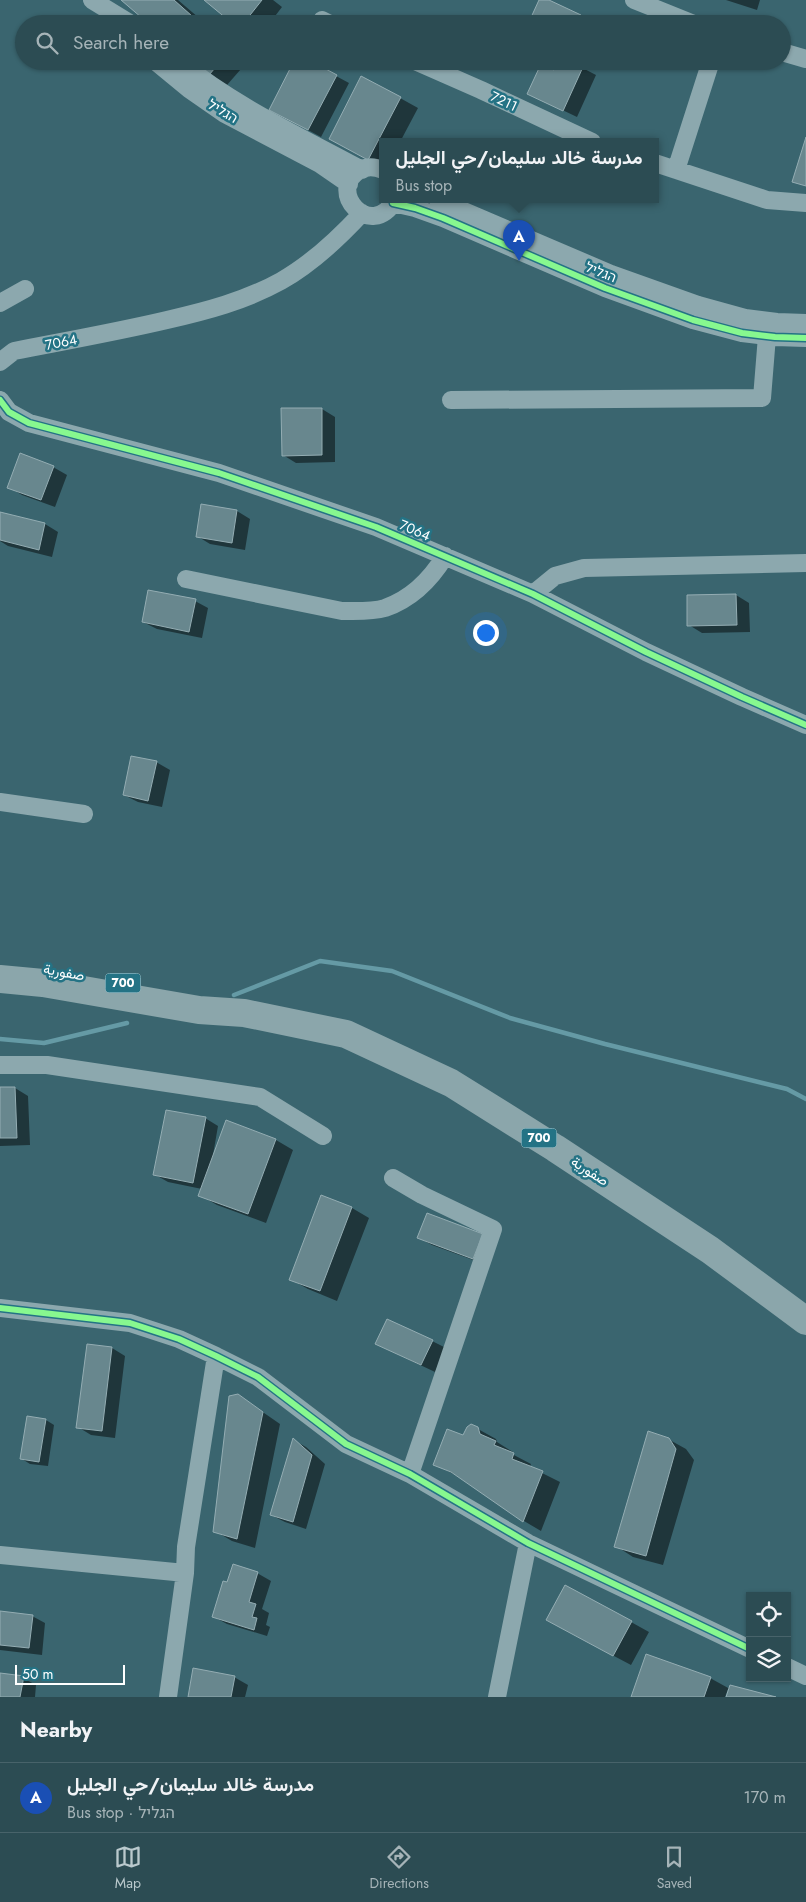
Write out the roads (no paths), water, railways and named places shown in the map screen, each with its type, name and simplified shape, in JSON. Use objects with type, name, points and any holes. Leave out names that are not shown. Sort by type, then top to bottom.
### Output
[{"type":"main road","name":"صفورية","points":[[0,963],[44,968],[208,998],[244,1013]]},
{"type":"main road","name":"صفورية","points":[[0,979],[43,983],[199,1010],[244,1013],[346,1034],[451,1083],[555,1148],[710,1250],[806,1321]]},
{"type":"street","points":[[634,0],[672,15]]},
{"type":"street","points":[[93,1],[106,15]]},
{"type":"street","points":[[93,1],[116,15]]},
{"type":"street","points":[[791,55],[806,59]]},
{"type":"street","name":"הגליל","points":[[166,70],[225,114],[320,164],[349,184]]},
{"type":"street","name":"הגליל","points":[[190,70],[233,100],[362,170]]},
{"type":"street","name":"7211","points":[[435,70],[583,138]]},
{"type":"street","points":[[676,170],[708,70]]},
{"type":"street","points":[[659,164],[767,200],[806,203]]},
{"type":"street","points":[[379,169],[369,167],[353,176],[347,194],[350,204],[356,211],[374,216],[384,213],[393,203]]},
{"type":"street","name":"הגליל","points":[[398,203],[442,218],[605,288],[693,320],[742,333],[806,338]]},
{"type":"street","name":"הגליל","points":[[445,203],[610,274],[698,305],[745,318],[806,323]]},
{"type":"street","name":"7064","points":[[0,362],[14,351],[143,326],[214,308],[248,296],[282,280],[321,253],[362,214]]},
{"type":"street","points":[[0,303],[25,289]]},
{"type":"street","points":[[450,400],[762,398],[767,336]]},
{"type":"street","name":"7064","points":[[0,400],[8,412],[29,423],[219,473],[376,527],[533,594],[646,652],[806,725]]},
{"type":"street","points":[[186,579],[342,611],[365,610],[384,608],[403,599],[421,586],[434,573],[445,556]]},
{"type":"street","points":[[533,594],[555,576],[584,568],[806,563]]},
{"type":"street","points":[[0,802],[84,814]]},
{"type":"street","points":[[0,1065],[47,1065],[260,1097],[323,1136]]},
{"type":"street","points":[[393,1178],[422,1195],[492,1229],[410,1474]]},
{"type":"street","points":[[0,1308],[130,1323],[179,1339],[258,1377],[346,1444],[410,1474],[528,1543],[746,1647]]},
{"type":"street","points":[[168,1697],[186,1547],[216,1356]]},
{"type":"street","points":[[497,1697],[528,1543]]},
{"type":"street","points":[[0,1555],[184,1573]]},
{"type":"street","points":[[791,1669],[806,1676]]},
{"type":"waterway","points":[[234,995],[320,961],[392,971],[510,1018],[605,1044],[787,1089],[806,1099]]},
{"type":"waterway","points":[[0,1039],[44,1043],[127,1023]]},
{"type":"place","name":"مدرسة خالد سليمان/حي الجليل","points":[[519,261]]}]
